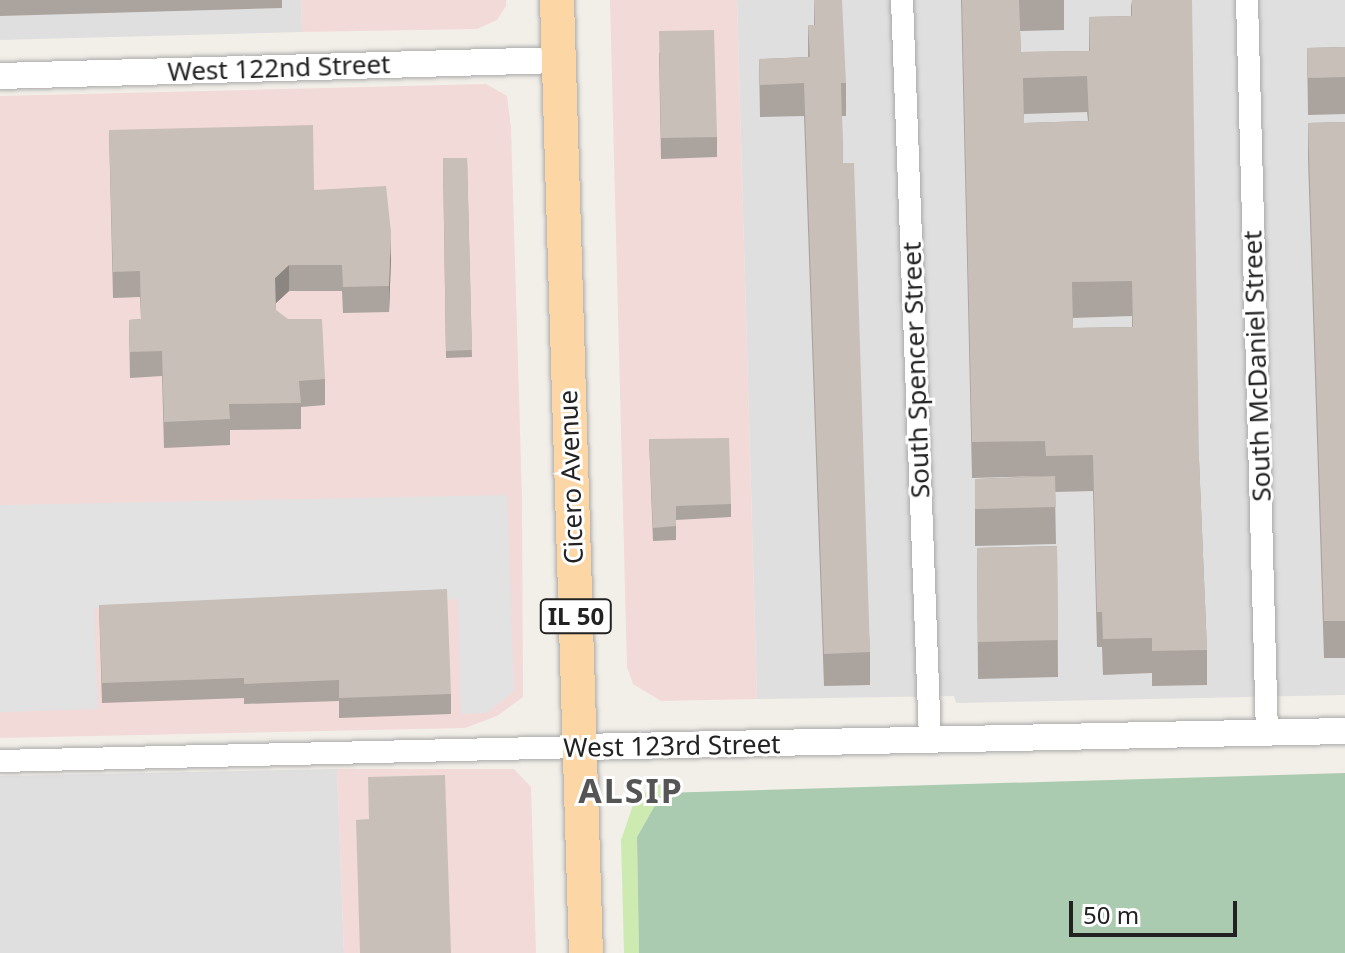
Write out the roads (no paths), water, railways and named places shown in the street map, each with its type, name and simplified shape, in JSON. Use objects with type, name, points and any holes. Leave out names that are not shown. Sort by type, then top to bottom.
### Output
[{"type":"main road","name":"Cicero Avenue","points":[[557,0],[586,953]]},
{"type":"street","name":"South Spencer Street","points":[[902,0],[930,740]]},
{"type":"street","name":"South McDaniel Street","points":[[1247,0],[1267,733]]},
{"type":"street","name":"West 122nd Street","points":[[0,76],[559,60]]},
{"type":"street","name":"West 123rd Street","points":[[0,761],[1345,731]]},
{"type":"district","name":"ALSIP","points":[[631,791]]}]
